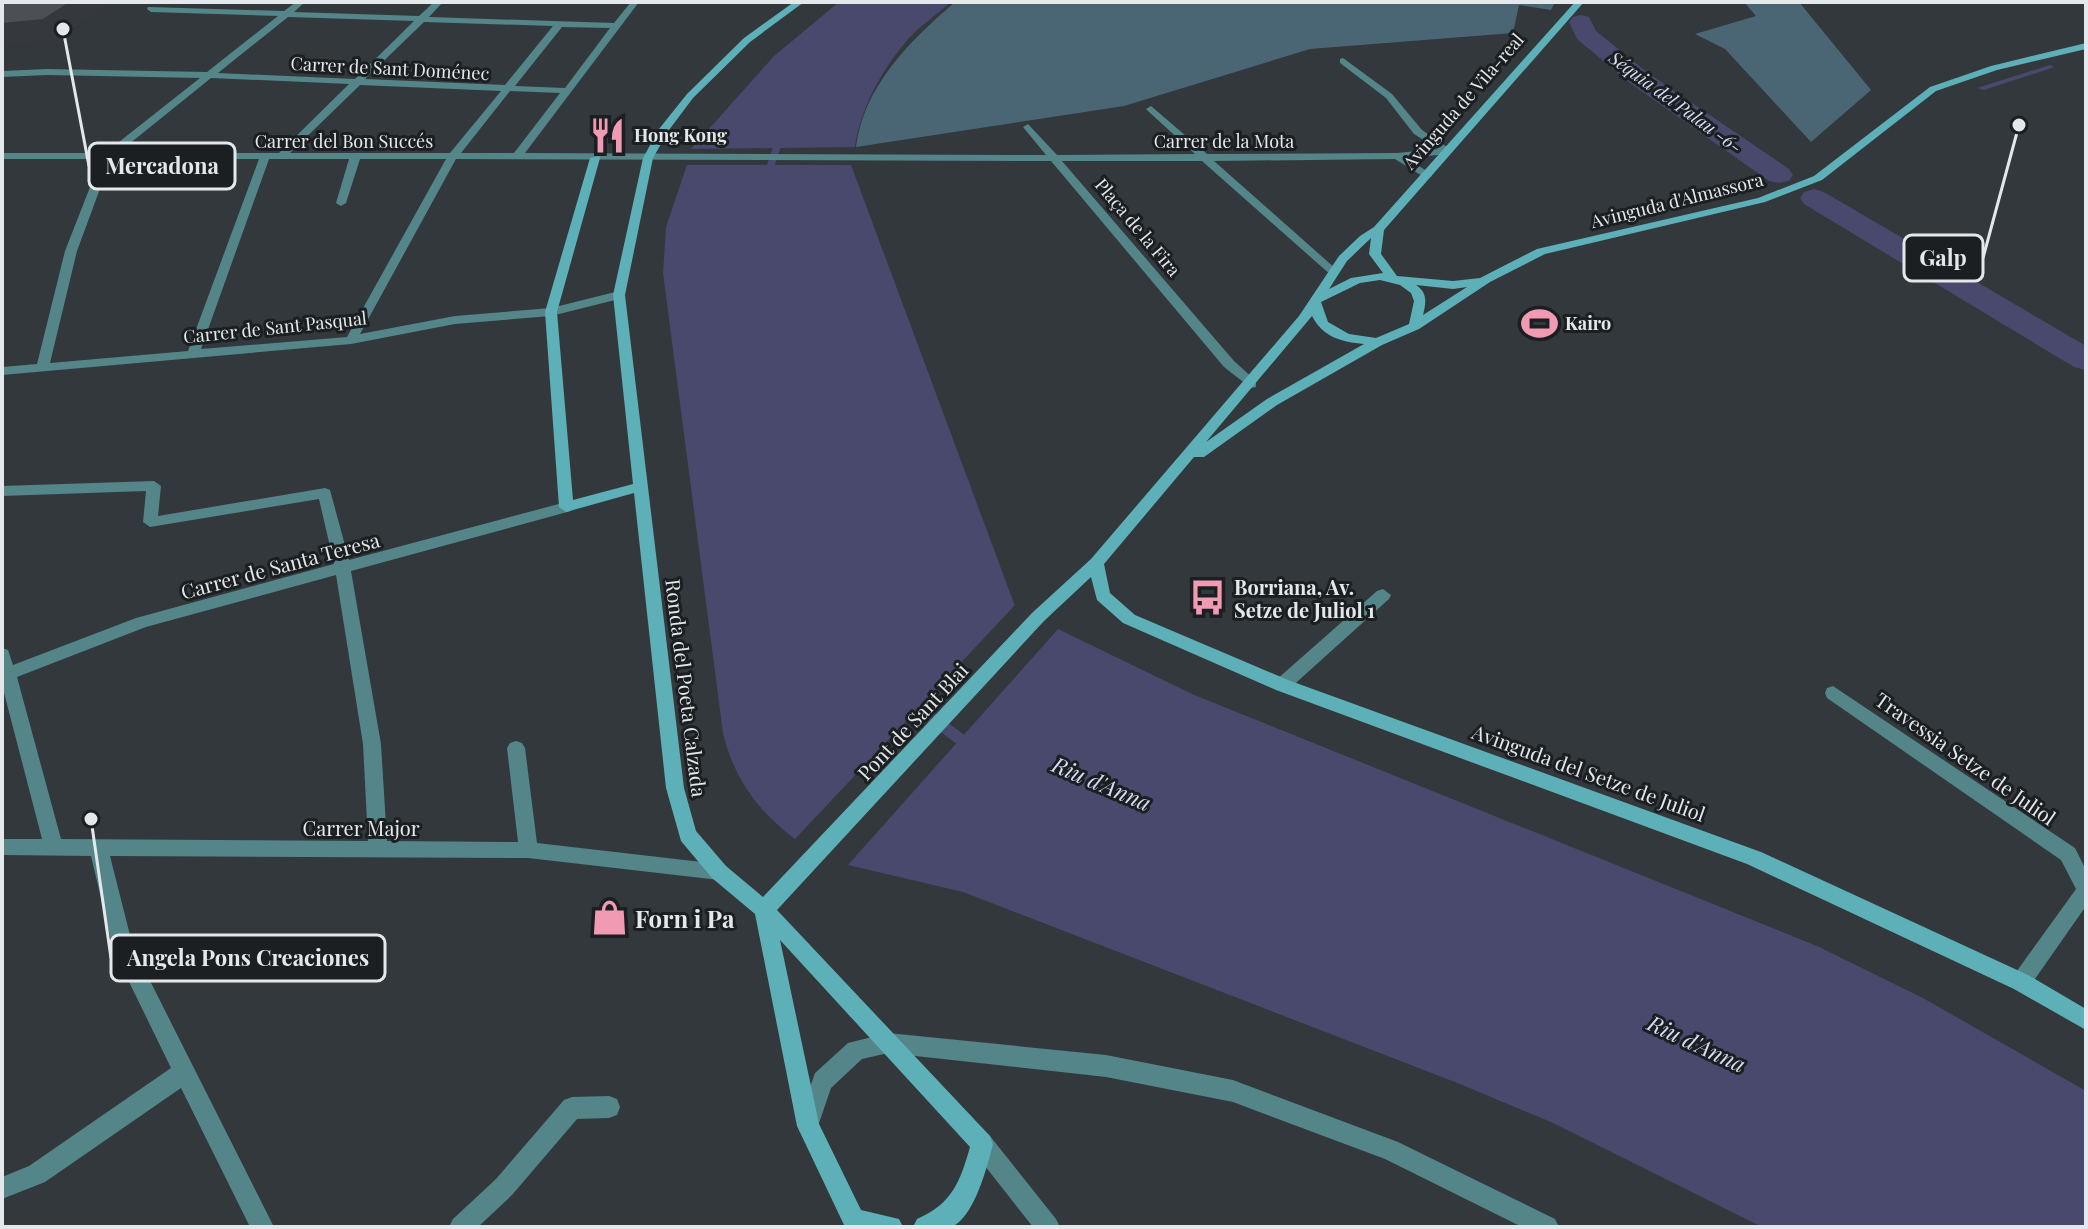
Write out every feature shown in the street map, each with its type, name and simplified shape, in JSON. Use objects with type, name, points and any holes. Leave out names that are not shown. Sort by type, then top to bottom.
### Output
[{"type":"street","points":[[162,2],[151,9],[617,26]]},
{"type":"street","points":[[43,367],[71,251],[107,156],[301,2]]},
{"type":"street","points":[[281,156],[439,2]]},
{"type":"street","points":[[516,158],[635,2]]},
{"type":"street","name":"Ronda del Poeta Calzada","points":[[800,2],[747,40],[690,96],[664,129],[648,158],[619,295],[675,788],[688,835],[719,872],[764,910],[982,1144]]},
{"type":"street","name":"Avinguda de Vila-real","points":[[1251,384],[1317,302],[1332,272],[1356,241],[1378,229],[1580,2]]},
{"type":"street","points":[[351,340],[452,158],[559,24]]},
{"type":"street","name":"Avinguda d'Almassora","points":[[1177,470],[1272,402],[1378,342],[1415,326],[1486,279],[1541,251],[1761,200],[1818,178],[1933,89],[1994,68],[2086,46]]},
{"type":"street","points":[[1343,61],[1389,96],[1418,132],[1448,151]]},
{"type":"street","name":"Carrer de Sant Doménec","points":[[2,74],[209,75],[569,91]]},
{"type":"street","points":[[1151,109],[1332,272]]},
{"type":"street","name":"Plaça de la Fira","points":[[1028,127],[1229,364],[1251,384]]},
{"type":"street","name":"Carrer de la Mota","points":[[1051,157],[1397,156],[1448,151]]},
{"type":"street","name":"Carrer del Bon Succés","points":[[2,156],[1051,157]]},
{"type":"street","points":[[193,354],[265,156]]},
{"type":"street","points":[[1397,156],[1427,176]]},
{"type":"street","points":[[341,203],[355,157]]},
{"type":"street","points":[[595,158],[551,312],[566,507],[640,487]]},
{"type":"street","points":[[1378,229],[1375,254],[1394,278],[1411,286],[1420,296],[1415,326]]},
{"type":"street","name":"Avinguda de Vila-real","points":[[1317,302],[1363,276],[1383,274],[1394,278]]},
{"type":"street","name":"Avinguda d'Almassora","points":[[1394,278],[1453,285],[1486,279]]},
{"type":"street","points":[[551,312],[619,295]]},
{"type":"street","points":[[1317,302],[1319,322],[1331,334],[1378,342]]},
{"type":"street","name":"Carrer de Sant Pasqual","points":[[2,371],[351,340],[455,320],[551,312]]},
{"type":"street","points":[[1096,563],[1251,384]]},
{"type":"street","points":[[2,491],[154,486],[150,522],[325,493],[343,569],[372,744],[378,849]]},
{"type":"street","name":"Carrer de Santa Teresa","points":[[6,675],[29,663],[142,622],[566,507]]},
{"type":"street","name":"Pont de Sant Blai","points":[[764,910],[819,855],[1038,617],[1096,563]]},
{"type":"street","name":"Avinguda del Setze de Juliol","points":[[1096,563],[1103,596],[1129,619],[1282,685],[1754,858],[2021,982],[2086,1020]]},
{"type":"street","points":[[1282,685],[1383,595]]},
{"type":"street","points":[[2,654],[54,847]]},
{"type":"street","name":"Travessia Setze de Juliol","points":[[1833,693],[2068,854],[2086,890],[2021,982]]},
{"type":"street","points":[[516,748],[528,850]]},
{"type":"street","name":"Carrer Major","points":[[2,847],[528,850],[719,872]]},
{"type":"street","points":[[99,848],[123,949],[262,1227]]},
{"type":"street","points":[[764,910],[808,1126],[853,1225],[891,1227]]},
{"type":"street","points":[[808,1126],[823,1081],[856,1050],[888,1043],[1106,1066],[1237,1092],[1390,1150],[1547,1227]]},
{"type":"street","points":[[2,1188],[37,1174],[185,1072]]},
{"type":"street","points":[[461,1227],[504,1187],[572,1108],[609,1107]]},
{"type":"street","points":[[925,1227],[943,1222],[970,1186],[982,1144]]},
{"type":"street","points":[[982,1144],[1048,1227]]},
{"type":"shaded area","points":[[955,2],[1555,2],[1551,10],[1519,5],[1513,33],[1310,49],[1124,106],[856,147],[861,125],[879,84],[906,48]]},
{"type":"shaded area","points":[[1744,2],[1799,2],[1871,90],[1811,142],[1725,49],[1695,34],[1756,16]]},
{"type":"water","points":[[839,2],[951,2],[912,35],[892,59],[868,102],[855,147],[691,149],[774,56]]},
{"type":"water","points":[[687,165],[851,165],[1015,606],[795,839],[749,793],[734,765],[723,733],[663,273],[666,227]]},
{"type":"water","points":[[1058,629],[1192,694],[1817,946],[1923,998],[2086,1091],[2086,1227],[1762,1227],[1553,1123],[1460,1084],[963,892],[848,865]]},
{"type":"pier","points":[[687,161],[853,161],[852,164],[683,164]]},
{"type":"pier","points":[[1015,605],[1017,608],[812,827],[798,841],[795,840]]},
{"type":"pier","points":[[1055,627],[1058,628],[844,866],[845,862]]},
{"type":"building","points":[[2,2],[71,2],[43,20],[2,24]]},
{"type":"waterway","name":"Séquia del Palau -6-","points":[[1581,22],[1585,34],[1639,78],[1779,175]]},
{"type":"waterway","points":[[1981,88],[2050,67]]},
{"type":"waterway","name":"Riu d'Anna","points":[[767,177],[781,134]]},
{"type":"waterway","name":"Séquia del Palau -6-","points":[[1814,198],[2086,360]]},
{"type":"waterway","name":"Riu d'Anna","points":[[907,698],[972,748]]},
{"type":"place","name":"Mercadona","points":[[63,29]]},
{"type":"place","name":"Galp","points":[[2019,125]]},
{"type":"place","name":"Hong Kong","points":[[608,135]]},
{"type":"place","name":"Kairo","points":[[1539,323]]},
{"type":"place","name":"Borriana, Av. Setze de Juliol 1","points":[[1208,597]]},
{"type":"place","name":"Angela Pons Creaciones","points":[[91,819]]},
{"type":"place","name":"Forn i Pa","points":[[609,918]]}]
